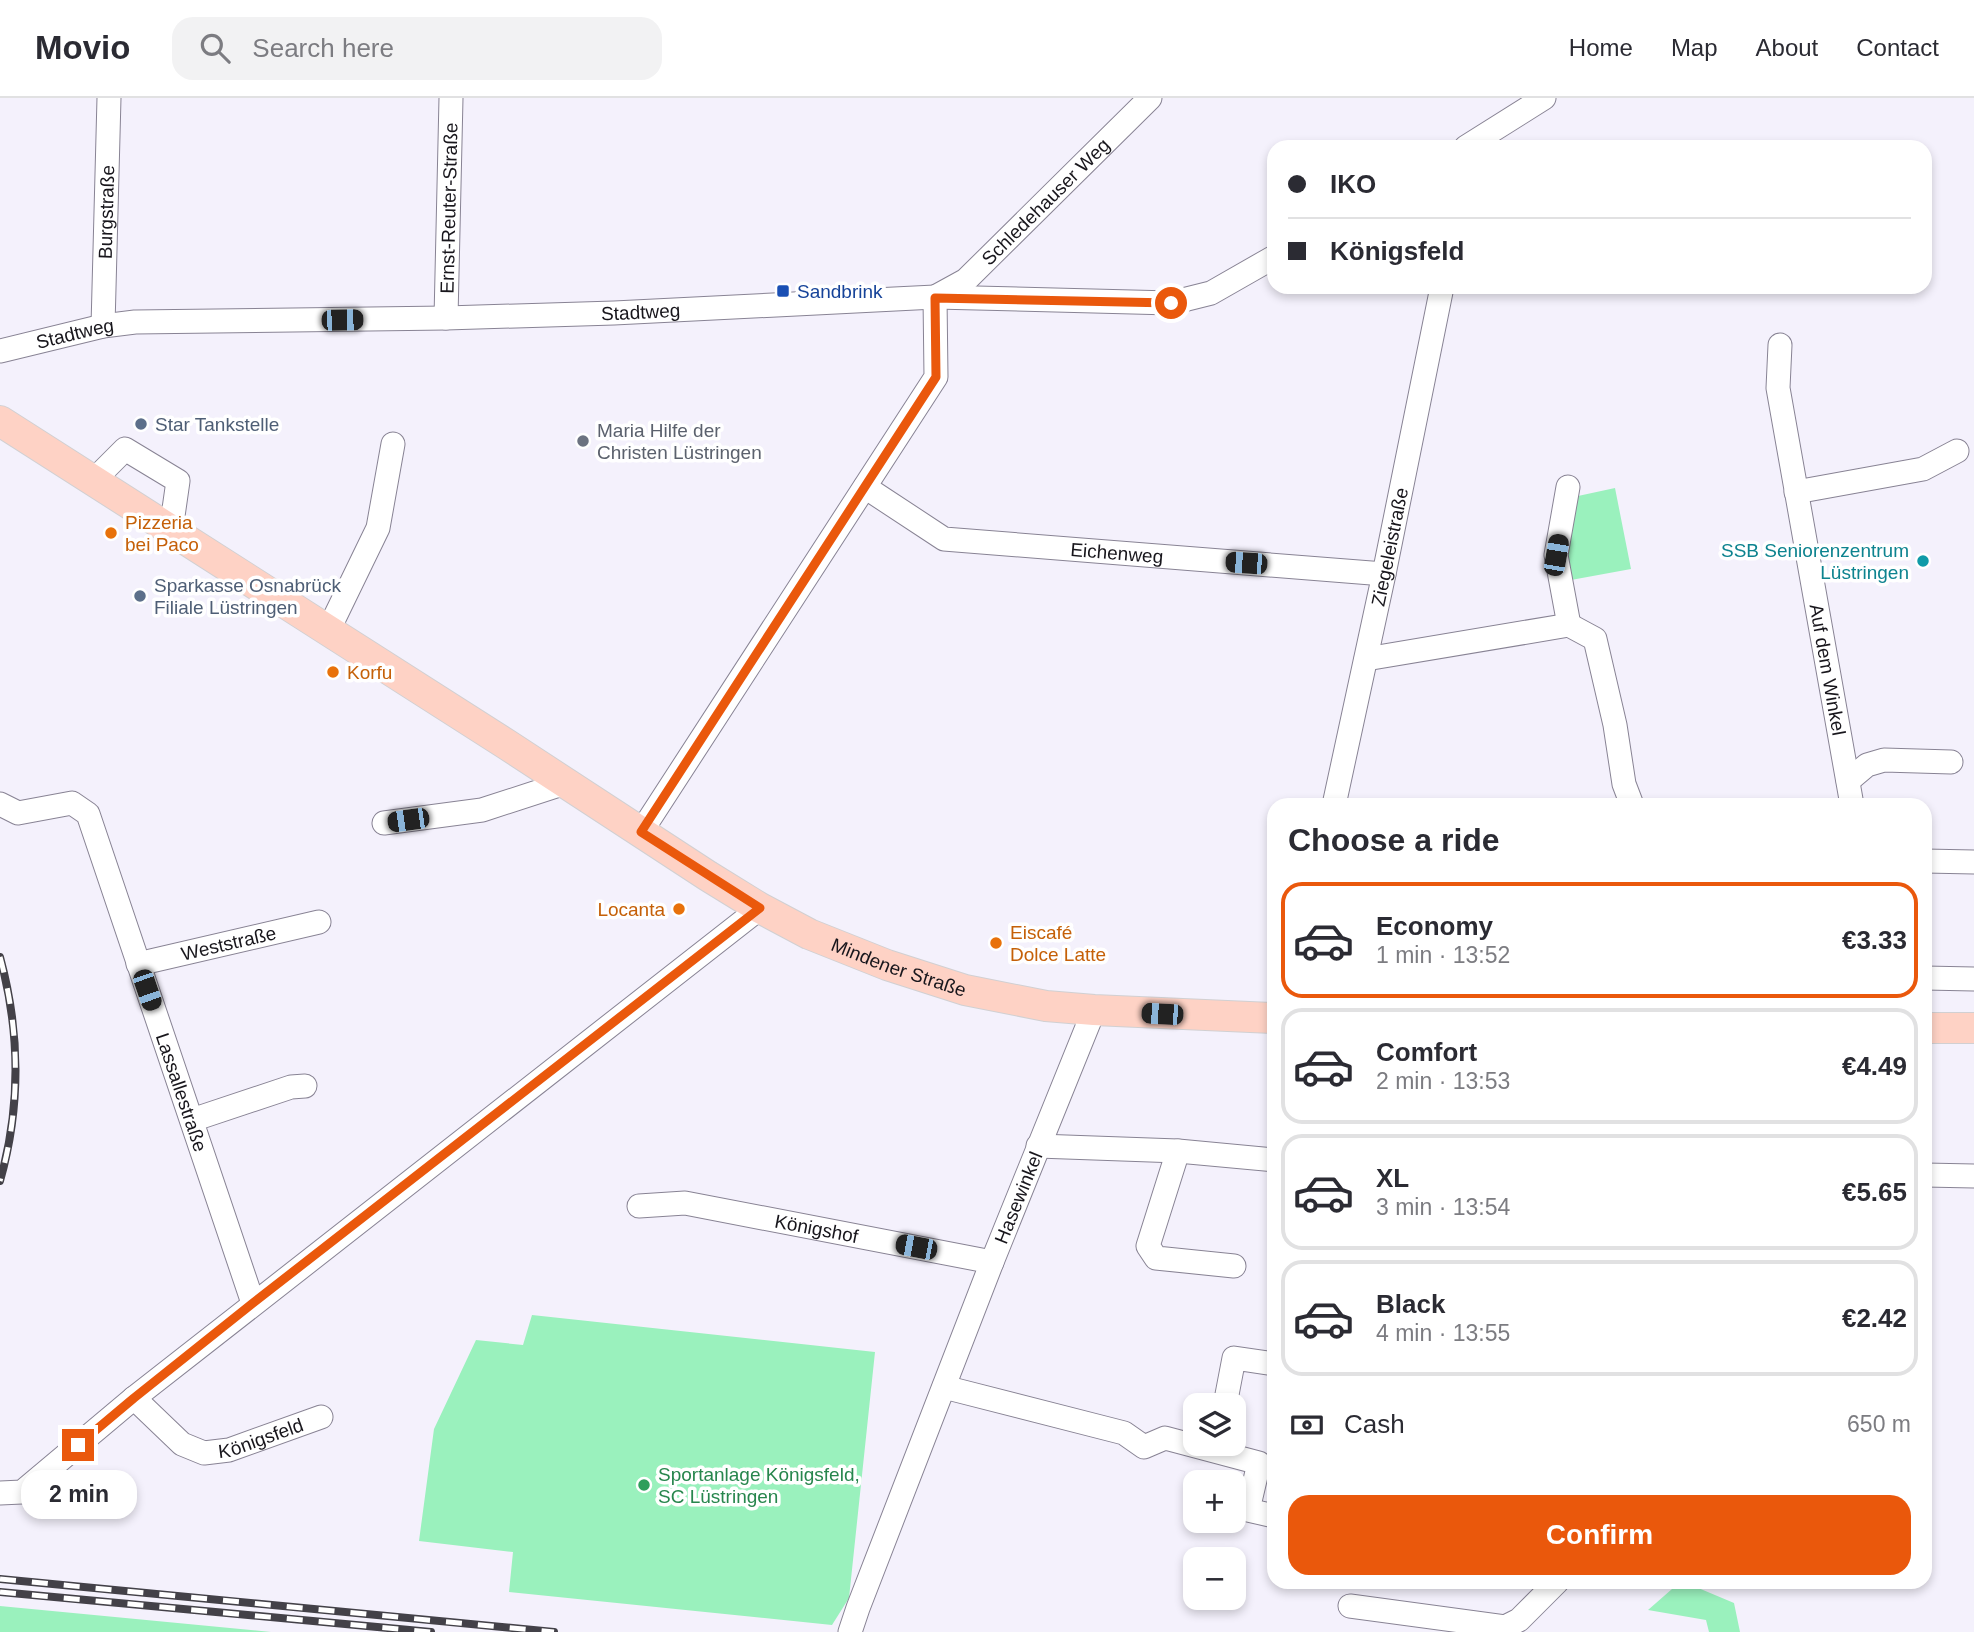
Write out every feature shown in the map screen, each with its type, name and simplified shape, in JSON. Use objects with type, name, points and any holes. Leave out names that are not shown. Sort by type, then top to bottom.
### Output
[{"type":"main road","name":"Mindener Straße","points":[[0,421],[760,908],[809,934],[861,955],[965,989],[1046,1006],[1267,1018]]},
{"type":"main road","points":[[1932,1028],[1974,1028]]},
{"type":"street","name":"Burgstraße","points":[[103,326],[109,98]]},
{"type":"street","name":"Ernst-Reuter-Straße","points":[[446,318],[451,98]]},
{"type":"street","name":"Schledehauser Weg","points":[[935,298],[966,280],[1150,98]]},
{"type":"street","points":[[1477,140],[1544,98]]},
{"type":"street","name":"Stadtweg","points":[[0,351],[103,326],[135,322],[614,313],[935,298],[1171,303],[1211,293],[1267,261]]},
{"type":"street","name":"Ziegeleistraße","points":[[1336,798],[1441,294]]},
{"type":"street","points":[[641,832],[936,377],[935,298]]},
{"type":"street","name":"Auf dem Winkel","points":[[1780,345],[1778,388],[1852,798]]},
{"type":"street","points":[[328,631],[378,528],[393,444]]},
{"type":"street","points":[[93,481],[125,449],[178,481],[170,530]]},
{"type":"street","points":[[1796,492],[1923,469],[1957,451]]},
{"type":"street","name":"Eichenweg","points":[[865,487],[944,539],[1384,574]]},
{"type":"street","points":[[1569,487],[1556,555],[1569,625]]},
{"type":"street","points":[[1366,659],[1569,625],[1595,639],[1615,725],[1624,784],[1629,798]]},
{"type":"street","points":[[1848,781],[1867,765],[1884,760],[1951,762]]},
{"type":"street","points":[[384,823],[482,810],[565,783]]},
{"type":"street","name":"Lassallestraße","points":[[0,804],[18,813],[72,803],[89,814],[253,1303]]},
{"type":"street","points":[[1932,862],[1974,862]]},
{"type":"street","points":[[0,1493],[22,1492],[253,1303],[760,908]]},
{"type":"street","name":"Weststraße","points":[[138,964],[319,922]]},
{"type":"street","points":[[1932,978],[1974,979]]},
{"type":"street","name":"Hasewinkel","points":[[850,1632],[992,1262],[1094,1010]]},
{"type":"street","points":[[192,1120],[291,1087],[305,1086]]},
{"type":"street","points":[[1038,1146],[1178,1151],[1267,1159]]},
{"type":"street","points":[[1178,1151],[1148,1246],[1156,1258],[1234,1266]]},
{"type":"street","points":[[1932,1175],[1974,1176]]},
{"type":"street","name":"Königshof","points":[[639,1206],[685,1203],[992,1262]]},
{"type":"street","points":[[1227,1393],[1234,1358],[1267,1363]]},
{"type":"street","points":[[944,1387],[1124,1433],[1144,1447],[1166,1438],[1183,1441]]},
{"type":"street","name":"Königsfeld","points":[[134,1398],[181,1444],[204,1453],[229,1450],[321,1417]]},
{"type":"street","points":[[1239,1456],[1259,1463],[1248,1510],[1267,1514]]},
{"type":"street","points":[[1350,1606],[1505,1627],[1519,1620],[1550,1589]]},
{"type":"green space","points":[[1615,488],[1631,569],[1571,580],[1567,554],[1578,496]]},
{"type":"green space","name":"Sportanlage Königsfeld, SC Lüstringen","points":[[532,1315],[875,1352],[849,1598],[832,1625],[509,1592],[513,1552],[419,1541],[434,1429],[476,1340],[523,1345]]},
{"type":"green space","points":[[1672,1589],[1701,1589],[1734,1603],[1740,1632],[1709,1632],[1706,1620],[1648,1610]]},
{"type":"green space","points":[[0,1606],[271,1632],[0,1632]]},
{"type":"railway","points":[[0,957],[11,1013],[15,1069],[12,1125],[0,1181]]},
{"type":"railway","points":[[0,1579],[554,1632]]},
{"type":"railway","points":[[0,1592],[431,1632]]},
{"type":"place","name":"Sandbrink","points":[[783,291]]},
{"type":"place","name":"Star Tankstelle","points":[[141,424]]},
{"type":"place","name":"Maria Hilfe der Christen Lüstringen","points":[[583,441]]},
{"type":"place","name":"Pizzeria bei Paco","points":[[111,533]]},
{"type":"place","name":"SSB Seniorenzentrum Lüstringen","points":[[1923,561]]},
{"type":"place","name":"Sparkasse Osnabrück Filiale Lüstringen","points":[[140,596]]},
{"type":"place","name":"Korfu","points":[[333,672]]},
{"type":"place","name":"Locanta","points":[[679,909]]},
{"type":"place","name":"Eiscafé Dolce Latte","points":[[996,943]]},
{"type":"place","name":"Sportanlage Königsfeld, SC Lüstringen","points":[[644,1485]]},
{"type":"route","points":[[78,1445],[253,1303],[760,908],[641,832],[936,377],[935,298],[1171,303]]}]
